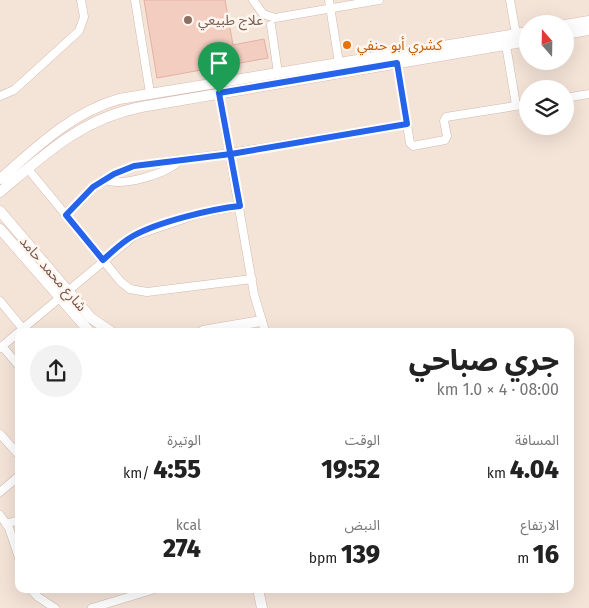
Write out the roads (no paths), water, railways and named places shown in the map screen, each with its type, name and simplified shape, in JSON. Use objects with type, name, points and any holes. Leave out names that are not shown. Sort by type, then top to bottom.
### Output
[{"type":"street","points":[[0,96],[14,90],[79,31],[84,17],[81,0]]},
{"type":"street","points":[[134,0],[150,93]]},
{"type":"street","points":[[252,0],[263,14],[275,18],[379,0]]},
{"type":"street","points":[[328,0],[339,62]]},
{"type":"street","points":[[510,0],[516,34]]},
{"type":"street","points":[[574,24],[589,21]]},
{"type":"street","points":[[270,25],[278,72]]},
{"type":"street","points":[[574,32],[589,30]]},
{"type":"street","points":[[0,192],[70,135],[102,118],[129,109],[397,63],[418,55],[519,34]]},
{"type":"street","points":[[0,179],[60,128],[99,106],[119,99],[339,62],[519,43]]},
{"type":"street","points":[[506,45],[516,105]]},
{"type":"street","points":[[397,63],[412,146],[443,141],[447,136],[444,121],[446,117],[519,105]]},
{"type":"street","points":[[219,93],[252,279],[264,328]]},
{"type":"street","points":[[574,96],[589,94]]},
{"type":"street","points":[[99,106],[102,118]]},
{"type":"street","points":[[66,215],[83,195],[104,179],[134,166],[231,154],[407,124]]},
{"type":"street","points":[[104,179],[112,183],[126,182],[164,172],[178,162]]},
{"type":"street","points":[[28,168],[125,286],[141,292],[252,279]]},
{"type":"street","points":[[24,328],[129,238],[201,213],[240,206]]},
{"type":"street","name":"شارع محمد حامد","points":[[0,211],[91,318],[106,328]]},
{"type":"street","name":"شارع محمد حامد","points":[[0,229],[58,299],[86,328]]},
{"type":"street","points":[[0,301],[19,328]]},
{"type":"street","points":[[222,328],[261,320]]},
{"type":"street","points":[[15,336],[1,347],[15,362]]},
{"type":"street","points":[[0,434],[15,451]]},
{"type":"street","points":[[0,492],[15,479]]},
{"type":"street","points":[[0,514],[15,548]]},
{"type":"street","points":[[6,524],[15,521]]},
{"type":"street","points":[[34,593],[55,608]]},
{"type":"street","points":[[92,608],[142,593]]},
{"type":"street","points":[[253,593],[255,608]]},
{"type":"street","points":[[259,593],[262,608]]},
{"type":"place","name":"علاج طبيعي","points":[[188,20]]},
{"type":"place","name":"كشري أبو حنفي","points":[[347,45]]}]
